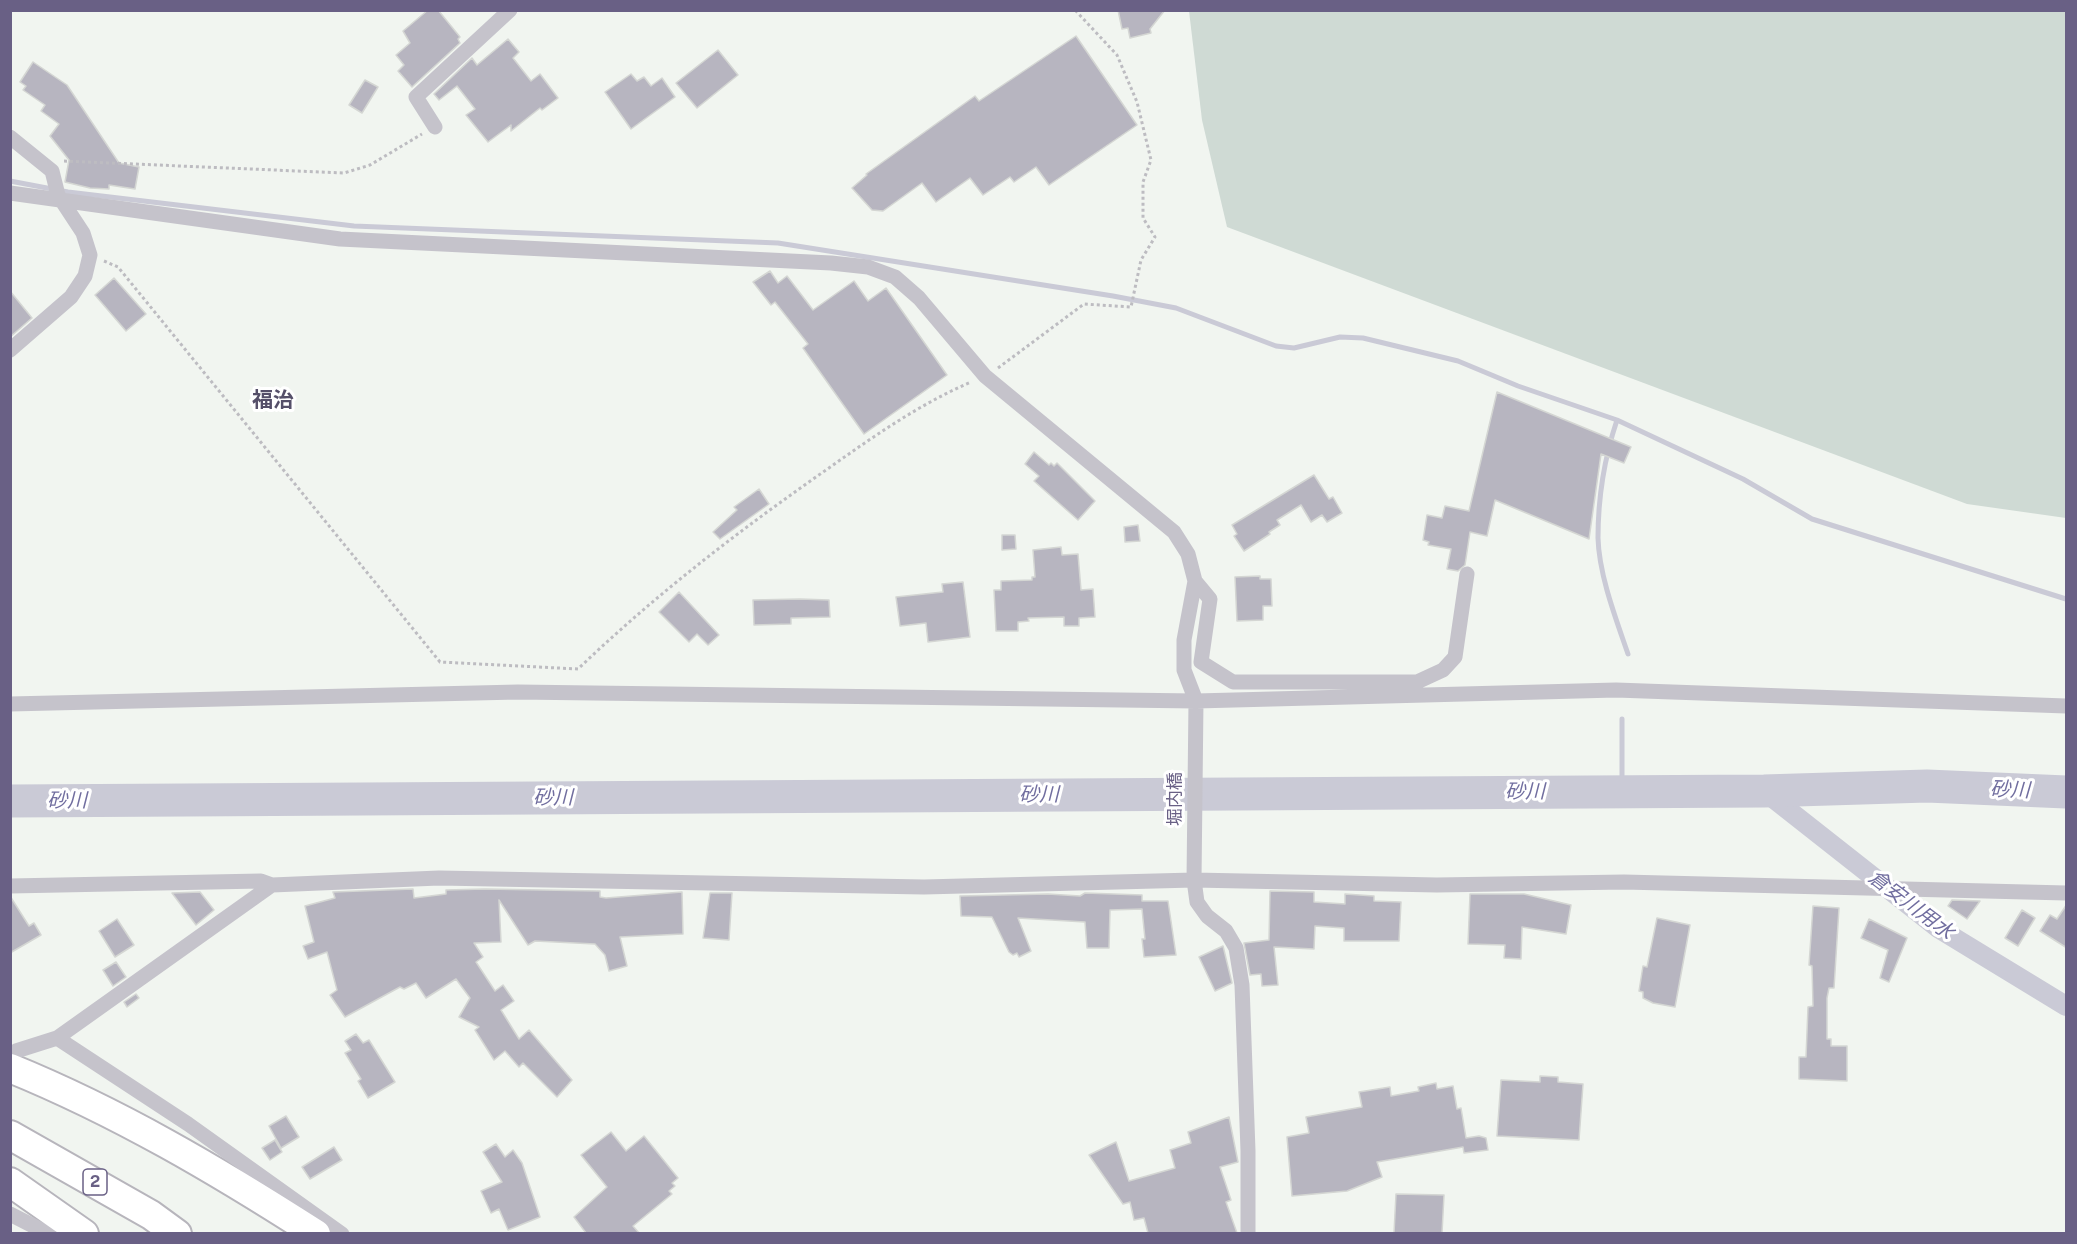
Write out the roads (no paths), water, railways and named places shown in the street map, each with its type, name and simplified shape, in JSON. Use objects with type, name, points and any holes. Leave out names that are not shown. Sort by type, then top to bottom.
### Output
[{"type":"highway","points":[[14,1059],[220,1173],[316,1233]]},
{"type":"highway","name":"2","points":[[10,1135],[151,1215],[177,1233]]},
{"type":"highway","points":[[10,1182],[84,1233]]},
{"type":"street","points":[[435,127],[417,97],[510,10]]},
{"type":"street","points":[[10,137],[47,165],[59,194],[83,233],[90,255],[85,276],[71,297],[10,350]]},
{"type":"street","points":[[10,193],[59,194],[340,239],[695,254],[868,267],[895,277],[919,298],[985,376],[1174,532],[1188,554],[1195,581],[1184,640],[1184,670],[1196,701]]},
{"type":"street","points":[[1195,581],[1210,599],[1201,662],[1233,682],[1417,682],[1443,670],[1455,657],[1467,574]]},
{"type":"street","points":[[10,704],[518,692],[1196,701],[1616,690],[2067,706]]},
{"type":"street","name":"堀内橋","points":[[1196,701],[1194,880],[1197,902],[1206,916],[1226,931],[1236,948],[1242,986],[1248,1151],[1248,1233]]},
{"type":"street","points":[[10,886],[261,881],[272,885],[440,878],[924,887],[1194,880],[1437,885],[1624,882],[2067,893]]},
{"type":"street","points":[[14,1059],[57,1038],[272,885]]},
{"type":"street","points":[[57,1038],[188,1124],[342,1233]]},
{"type":"street","points":[[10,1214],[49,1233]]},
{"type":"waterway","points":[[10,181],[68,192],[354,226],[778,243],[1176,308],[1276,346],[1294,348],[1340,337],[1363,338],[1458,361],[1518,386],[1617,420],[1743,479],[1812,519],[2066,599]]},
{"type":"waterway","points":[[1617,420],[1603,478],[1598,538],[1601,567],[1613,612],[1628,654]]},
{"type":"waterway","points":[[1622,719],[1622,790]]},
{"type":"waterway","name":"砂川","points":[[10,801],[1764,791],[1927,786],[2066,792]]},
{"type":"waterway","name":"倉安川用水","points":[[1764,791],[1938,928],[2066,1006]]},
{"type":"district","name":"福治","points":[[273,401]]}]
